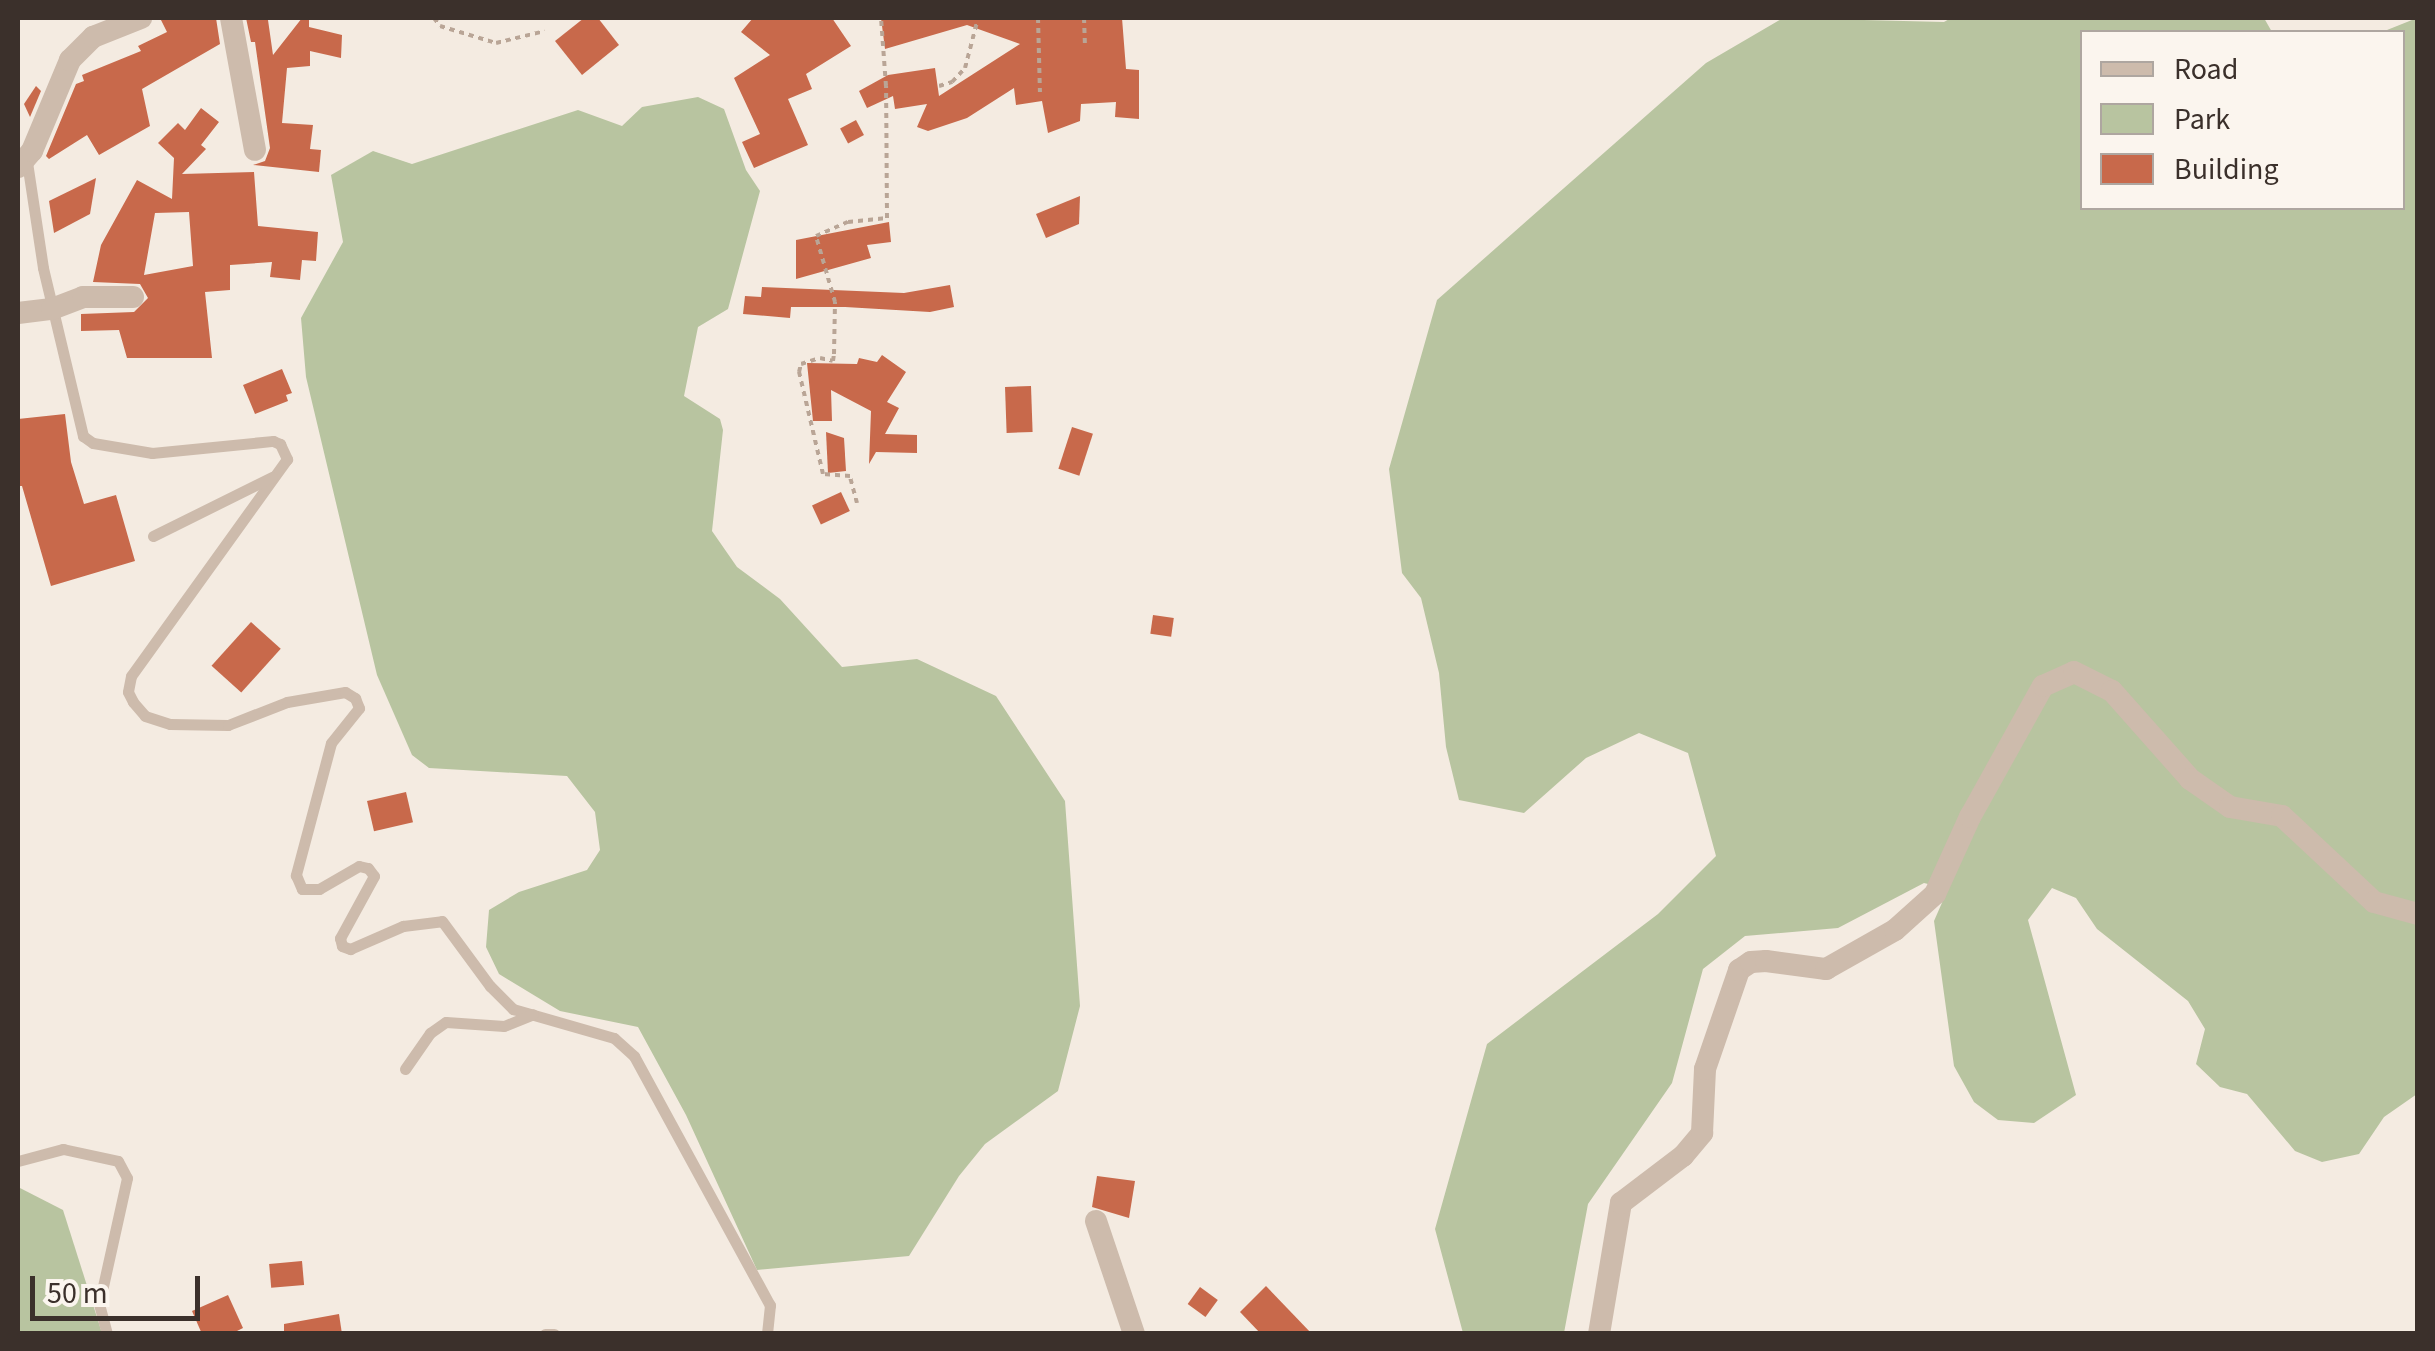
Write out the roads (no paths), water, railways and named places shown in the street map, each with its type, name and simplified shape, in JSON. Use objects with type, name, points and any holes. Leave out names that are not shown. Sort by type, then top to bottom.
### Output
[{"type":"street","points":[[22,162],[70,60],[93,36],[141,18]]},
{"type":"street","points":[[231,18],[255,150]]},
{"type":"street","points":[[18,313],[52,309],[84,297],[133,297]]},
{"type":"street","points":[[1599,1334],[1622,1203],[1683,1156],[1702,1132],[1705,1070],[1739,970],[1751,962],[1826,969],[1895,930],[1935,894],[1970,817],[2043,686],[2074,672],[2112,691],[2190,779],[2230,806],[2282,816],[2374,902],[2418,914]]},
{"type":"street","points":[[1096,1221],[1134,1334]]},
{"type":"lane","points":[[22,162],[83,436],[93,443],[152,452],[272,441],[280,444],[287,459],[132,676],[128,692],[145,716],[170,724],[228,725],[288,702],[345,692],[355,698],[359,708],[332,743],[296,875],[302,889],[319,889],[359,866],[368,868],[374,876],[340,938],[342,946],[350,949],[403,926],[442,921],[451,927],[490,986],[513,1009],[614,1038],[634,1056],[770,1305],[767,1334]]},
{"type":"lane","points":[[153,536],[276,475]]},
{"type":"lane","points":[[405,1069],[430,1033],[446,1022],[504,1026],[533,1014]]},
{"type":"lane","points":[[18,1161],[63,1148],[118,1161],[127,1178],[100,1304],[107,1334]]},
{"type":"lane","points":[[545,1334],[554,1334]]}]
